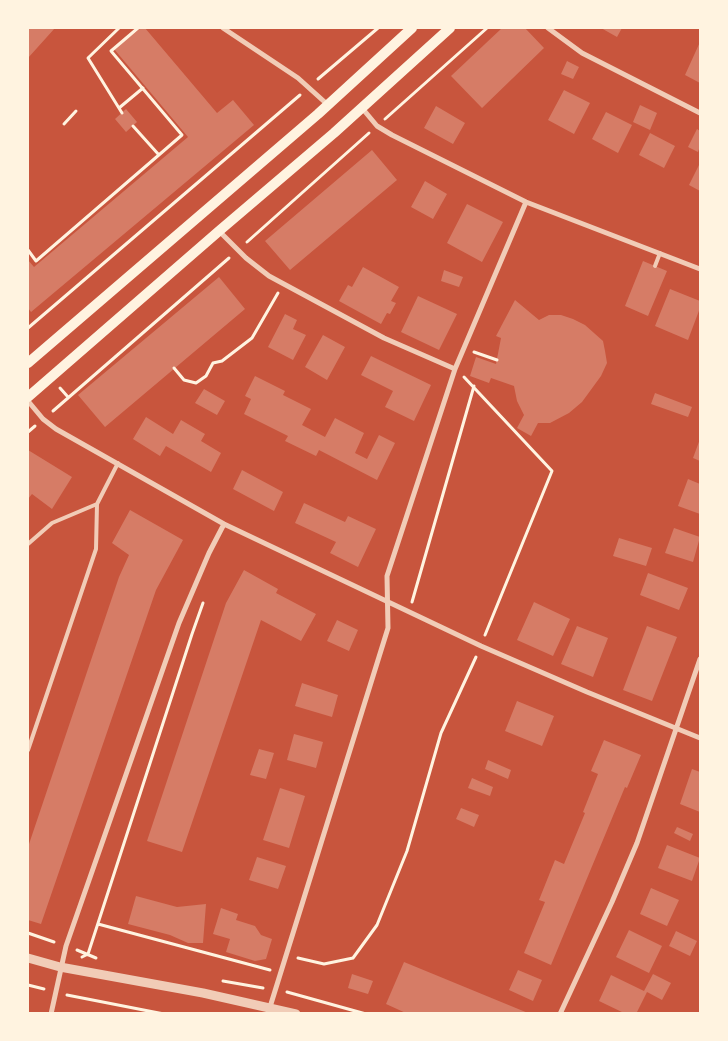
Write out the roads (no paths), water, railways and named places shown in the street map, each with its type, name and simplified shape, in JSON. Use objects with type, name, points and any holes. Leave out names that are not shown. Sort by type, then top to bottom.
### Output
[{"type":"main road","points":[[28,362],[328,105],[412,28]]},
{"type":"main road","points":[[28,397],[362,108],[450,28]]},
{"type":"street","points":[[223,28],[298,78],[328,105]]},
{"type":"street","points":[[548,28],[582,53],[700,113]]},
{"type":"street","points":[[362,108],[377,126],[392,136],[526,202],[700,268]]},
{"type":"street","points":[[270,1007],[388,628],[387,576],[455,368],[526,202]]},
{"type":"street","points":[[219,231],[238,250],[283,284],[384,338],[455,368]]},
{"type":"street","points":[[28,401],[43,419],[56,429],[224,524],[481,646],[700,738]]},
{"type":"street","points":[[51,1014],[66,946],[179,623],[209,553],[224,524]]},
{"type":"street","points":[[560,1014],[612,902],[636,844],[700,659]]},
{"type":"street","points":[[28,958],[60,967],[270,1007],[296,1014]]},
{"type":"lane","points":[[655,266],[660,253]]},
{"type":"lane","points":[[28,750],[96,549],[96,504],[118,464]]},
{"type":"lane","points":[[28,544],[52,523],[96,504]]}]
